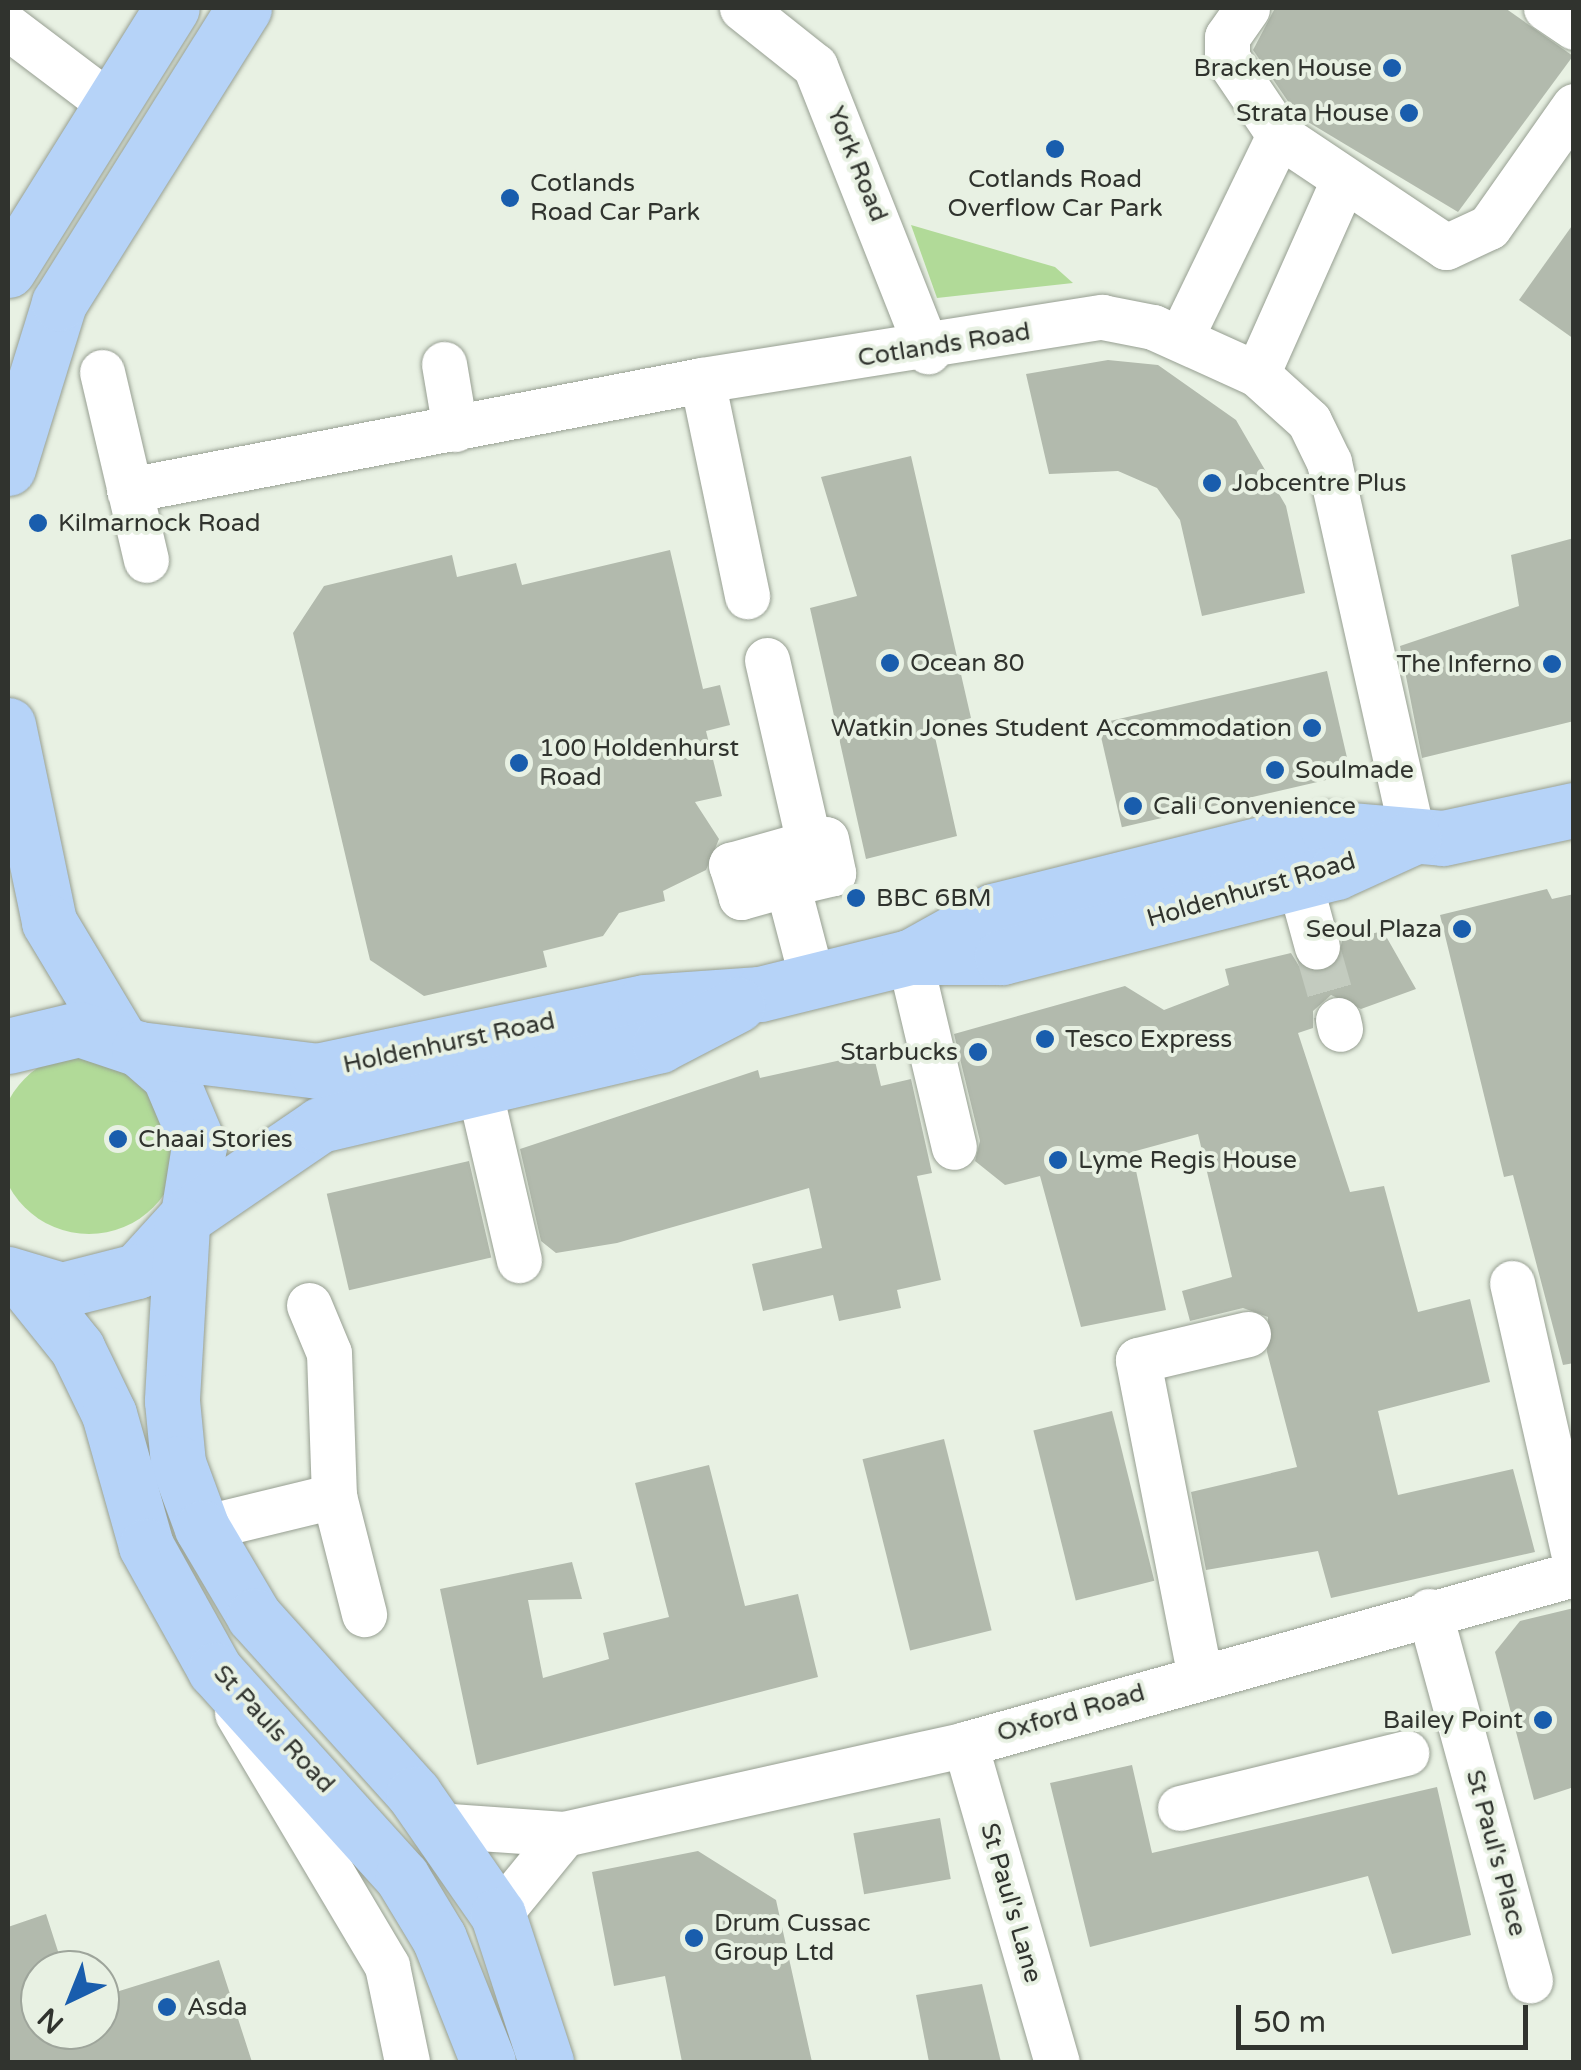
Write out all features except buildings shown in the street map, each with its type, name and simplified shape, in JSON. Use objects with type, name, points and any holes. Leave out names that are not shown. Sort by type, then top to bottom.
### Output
[{"type":"main road","points":[[8,270],[107,102],[172,8]]},
{"type":"main road","points":[[8,468],[58,303],[244,8]]},
{"type":"main road","points":[[8,725],[49,922],[130,1044],[190,1108],[199,1146],[185,1220],[172,1400],[178,1463],[202,1528],[254,1616],[436,1826],[498,1914],[546,2062]]},
{"type":"main road","name":"Holdenhurst Road","points":[[16,1278],[101,1286],[137,1271],[185,1220],[320,1125],[478,1084],[660,1045],[760,994],[812,979],[909,958],[1002,957],[1299,881],[1413,837],[1574,810]]},
{"type":"main road","name":"Holdenhurst Road","points":[[909,958],[993,910],[1327,828],[1413,837]]},
{"type":"main road","name":"Holdenhurst Road","points":[[8,1046],[79,1029],[130,1044],[316,1071],[644,1002],[760,994]]},
{"type":"main road","name":"St Pauls Road","points":[[16,1278],[76,1348],[109,1414],[146,1546],[215,1670],[402,1877],[439,1938],[488,2062]]},
{"type":"street","name":"York Road","points":[[742,8],[816,66],[928,351]]},
{"type":"street","points":[[1247,8],[1228,37],[1228,58],[1279,134],[1343,181],[1446,247],[1468,241],[1488,226],[1574,106]]},
{"type":"street","points":[[1546,8],[1574,26]]},
{"type":"street","points":[[8,27],[107,102]]},
{"type":"street","points":[[1181,337],[1279,134]]},
{"type":"street","points":[[1256,374],[1343,181]]},
{"type":"street","name":"Cotlands Road","points":[[129,490],[702,380],[928,351],[1102,317],[1181,337],[1256,374],[1309,421],[1329,462],[1413,837]]},
{"type":"street","points":[[444,364],[455,429]]},
{"type":"street","points":[[102,372],[146,560]]},
{"type":"street","points":[[702,380],[748,596]]},
{"type":"street","points":[[767,660],[808,843],[826,839],[834,873],[787,884],[812,979]]},
{"type":"street","points":[[1299,881],[1316,947]]},
{"type":"street","points":[[909,958],[954,1148]]},
{"type":"street","points":[[478,1084],[519,1260]]},
{"type":"street","points":[[1512,1282],[1574,1555]]},
{"type":"street","points":[[309,1305],[340,1351],[334,1496],[364,1614]]},
{"type":"street","points":[[1200,1676],[1138,1360],[1248,1334]]},
{"type":"street","points":[[202,1528],[334,1496]]},
{"type":"street","name":"Oxford Road","points":[[436,1826],[564,1834],[966,1744],[1429,1611],[1574,1574]]},
{"type":"street","name":"St Paul's Place","points":[[1429,1611],[1530,1980]]},
{"type":"street","points":[[215,1670],[387,1966],[407,2062]]},
{"type":"street","points":[[1180,1808],[1464,1739]]},
{"type":"street","name":"St Paul's Lane","points":[[966,1744],[1057,2062]]},
{"type":"street","points":[[498,1914],[564,1834]]},
{"type":"green space","points":[[911,225],[1055,267],[1073,283],[937,298]]},
{"type":"green space","points":[[89,1052],[124,1059],[153,1079],[173,1108],[180,1143],[173,1178],[153,1207],[124,1227],[89,1234],[54,1227],[25,1207],[5,1178],[-2,1143],[5,1108],[25,1079],[54,1059]]},
{"type":"tunnel","points":[[1317,947],[1338,1020]]},
{"type":"place","name":"Bracken House","points":[[1392,68]]},
{"type":"place","name":"Strata House","points":[[1409,113]]},
{"type":"place","name":"Cotlands Road Overflow Car Park","points":[[1055,149]]},
{"type":"place","name":"Cotlands Road Car Park","points":[[510,198]]},
{"type":"place","name":"Jobcentre Plus","points":[[1212,483]]},
{"type":"place","name":"Kilmarnock Road","points":[[38,523]]},
{"type":"place","name":"Ocean 80","points":[[890,663]]},
{"type":"place","name":"The Inferno","points":[[1552,664]]},
{"type":"place","name":"Watkin Jones Student Accommodation","points":[[1312,728]]},
{"type":"place","name":"100 Holdenhurst Road","points":[[519,763]]},
{"type":"place","name":"Soulmade","points":[[1275,770]]},
{"type":"place","name":"Cali Convenience","points":[[1133,806]]},
{"type":"place","name":"BBC 6BM","points":[[856,898]]},
{"type":"place","name":"Seoul Plaza","points":[[1462,929]]},
{"type":"place","name":"Tesco Express","points":[[1045,1039]]},
{"type":"place","name":"Starbucks","points":[[978,1052]]},
{"type":"place","name":"Chaai Stories","points":[[118,1139]]},
{"type":"place","name":"Lyme Regis House","points":[[1058,1160]]},
{"type":"place","name":"Bailey Point","points":[[1543,1720]]},
{"type":"place","name":"Drum Cussac Group Ltd","points":[[694,1938]]},
{"type":"place","name":"Asda","points":[[167,2007]]}]
